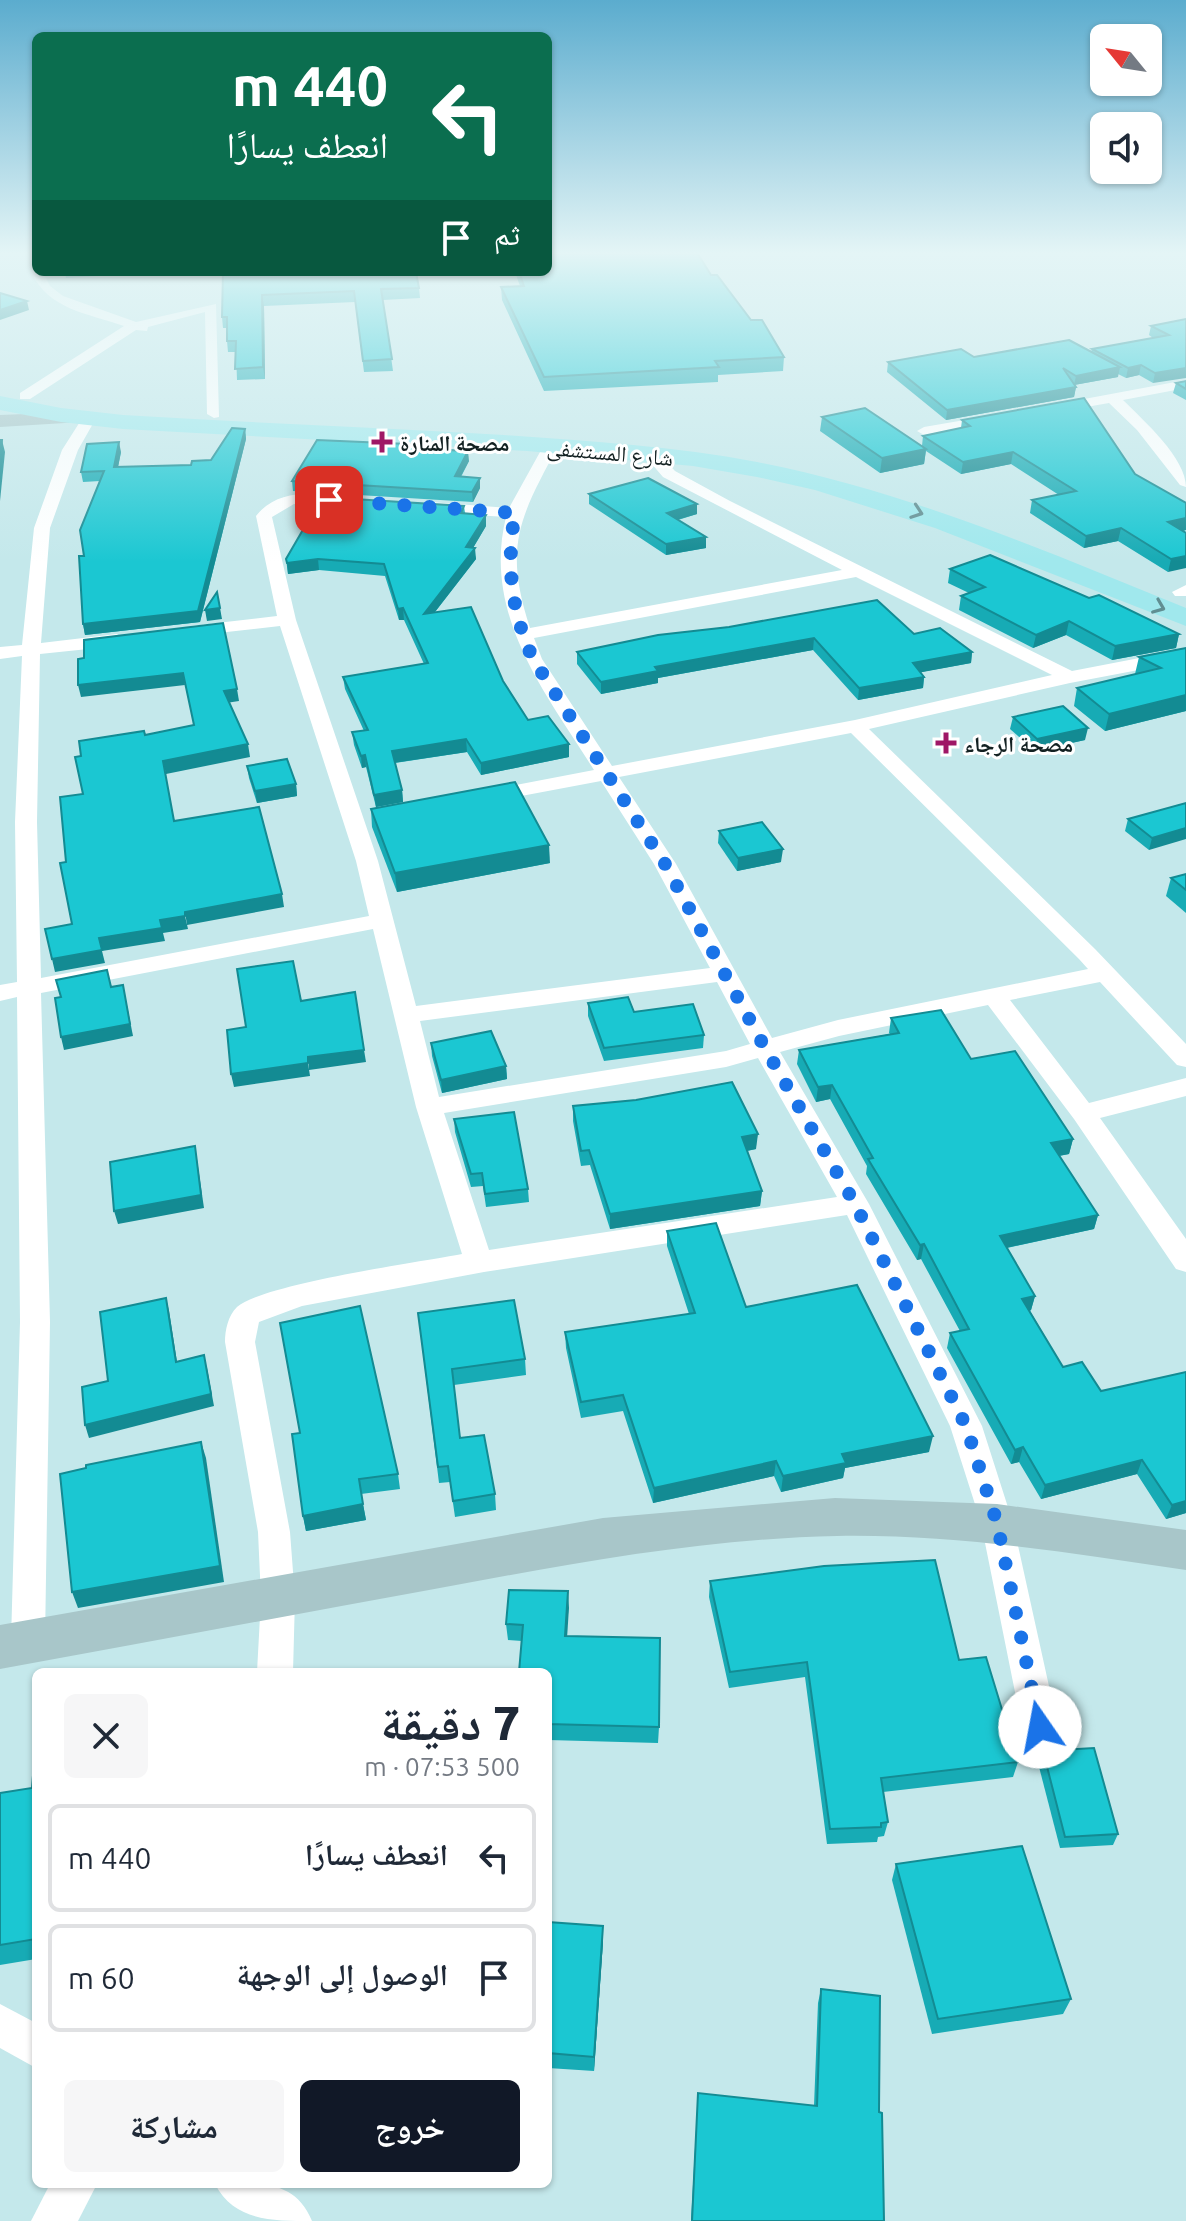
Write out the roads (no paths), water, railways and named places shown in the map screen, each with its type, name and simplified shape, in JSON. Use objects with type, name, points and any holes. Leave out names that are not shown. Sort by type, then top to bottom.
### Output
[{"type":"main road","name":"شارع المستشفى","points":[[11,406],[93,407],[514,429],[691,445],[799,462],[887,483],[972,509],[1184,592]]},
{"type":"main road","name":"شارع المستشفى","points":[[11,406],[81,419],[550,446],[652,455],[785,476],[871,497],[951,524],[1186,618]]},
{"type":"street","points":[[11,406],[97,355]]},
{"type":"street","points":[[212,355],[214,414]]},
{"type":"street","points":[[1034,412],[1186,384]]},
{"type":"street","points":[[1113,398],[1142,427],[1186,482]]},
{"type":"street","points":[[924,431],[1002,417]]},
{"type":"street","points":[[81,419],[42,528],[31,650],[26,822],[35,1322],[14,1644],[603,1538],[710,1526],[835,1517],[997,1523],[1186,1550]]},
{"type":"street","points":[[550,446],[515,513],[509,559],[513,602],[522,635],[533,659],[609,772],[665,864],[765,1048],[855,1204],[966,1426],[997,1523],[1040,1727]]},
{"type":"street","points":[[652,455],[669,474],[684,483],[1070,677]]},
{"type":"street","points":[[376,503],[298,498],[277,504],[264,516],[287,620],[362,820],[429,1107],[478,1260]]},
{"type":"street","points":[[407,505],[515,513]]},
{"type":"street","points":[[522,635],[860,571]]},
{"type":"street","points":[[167,634],[287,620]]},
{"type":"street","points":[[0,653],[137,637]]},
{"type":"street","points":[[466,800],[855,726],[1070,677],[1186,655]]},
{"type":"street","points":[[855,726],[1105,973],[1186,1059]]},
{"type":"street","points":[[0,993],[383,920]]},
{"type":"street","points":[[429,1107],[726,1059],[838,1028],[1105,973]]},
{"type":"street","points":[[406,1015],[724,974]]},
{"type":"street","points":[[995,998],[1083,1113],[1186,1261]]},
{"type":"street","points":[[1083,1113],[1186,1087]]},
{"type":"street","points":[[275,1668],[278,1598],[274,1532],[248,1394],[240,1327],[249,1314],[264,1306],[478,1260],[855,1204]]},
{"type":"street","points":[[0,2024],[32,2044]]},
{"type":"street","points":[[53,2221],[73,2188]]},
{"type":"street","points":[[249,2188],[290,2221]]},
{"type":"place","name":"مصحة المنارة","points":[[382,442]]},
{"type":"place","name":"مصحة الرجاء","points":[[946,743]]}]
